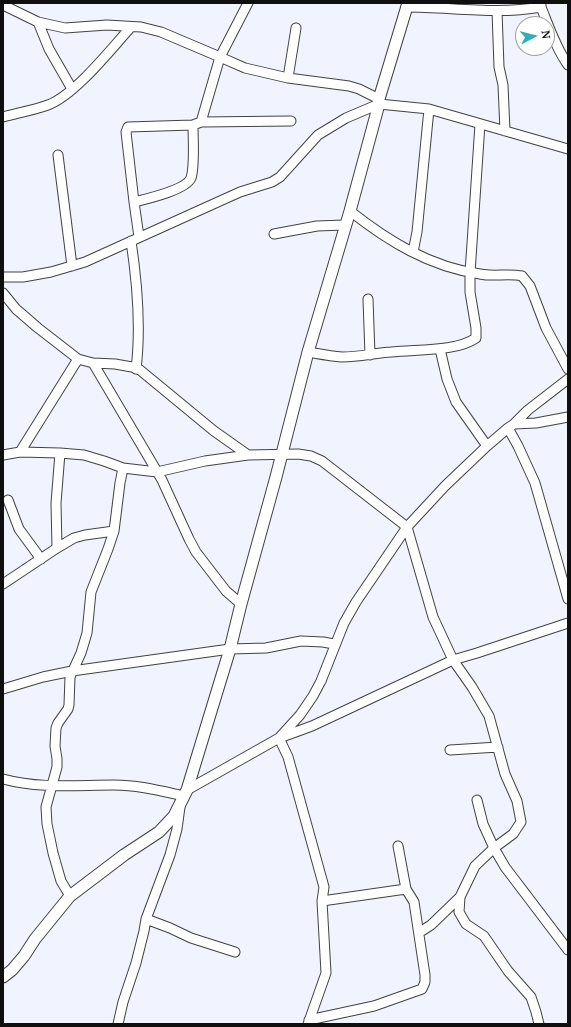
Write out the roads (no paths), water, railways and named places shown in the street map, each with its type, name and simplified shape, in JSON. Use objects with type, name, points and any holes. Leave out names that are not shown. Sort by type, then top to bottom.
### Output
[{"type":"street","points":[[134,202],[173,190],[188,181],[192,172],[197,123],[220,57],[248,3]]},
{"type":"street","points":[[3,5],[38,22],[65,28],[107,25],[141,27],[170,35],[245,68],[288,78],[349,86],[359,89],[379,102],[429,109],[568,149]]},
{"type":"street","points":[[118,1024],[123,1002],[136,963],[146,919],[170,855],[178,829],[184,796],[230,649],[308,352],[350,211],[407,5],[497,11],[528,10],[541,5],[562,56],[568,65]]},
{"type":"street","points":[[497,11],[499,67],[503,85],[505,131]]},
{"type":"street","points":[[38,22],[49,49],[72,89]]},
{"type":"street","points":[[3,117],[48,105],[58,100],[72,89],[103,58],[131,26]]},
{"type":"street","points":[[288,78],[296,28]]},
{"type":"street","points":[[3,276],[23,277],[51,272],[85,262],[240,192],[276,180],[318,135],[346,118],[379,102]]},
{"type":"street","points":[[413,252],[417,232],[429,109]]},
{"type":"street","points":[[136,369],[138,351],[134,202],[126,129],[130,126],[291,121]]},
{"type":"street","points":[[308,352],[343,357],[370,355],[390,352],[440,349],[464,344],[476,338],[476,328],[470,292],[470,273],[480,124]]},
{"type":"street","points":[[58,155],[72,266]]},
{"type":"street","points":[[350,211],[375,231],[413,252],[448,267],[488,276],[522,276],[530,286],[546,328],[568,369]]},
{"type":"street","points":[[274,234],[317,226],[346,225]]},
{"type":"street","points":[[3,293],[16,309],[78,360],[93,363],[115,364],[136,369],[145,374],[214,431],[248,456]]},
{"type":"street","points":[[368,300],[370,355]]},
{"type":"street","points":[[440,349],[447,379],[456,402],[487,446]]},
{"type":"street","points":[[20,452],[78,360]]},
{"type":"street","points":[[93,363],[157,472],[196,552],[226,591],[241,604]]},
{"type":"street","points":[[279,738],[300,715],[313,696],[321,681],[334,644],[344,623],[356,602],[407,527],[445,486],[487,446],[528,410],[568,379]]},
{"type":"street","points":[[511,426],[568,417]]},
{"type":"street","points":[[511,426],[518,446],[535,483],[568,599]]},
{"type":"street","points":[[3,455],[20,452],[60,452],[90,457],[123,468],[157,472],[205,462],[248,456],[282,454],[311,456],[322,461],[407,527],[433,617],[453,660],[489,716],[505,774],[517,801],[521,822],[513,834],[494,848],[475,866],[460,897],[431,925],[420,932]]},
{"type":"street","points":[[57,548],[56,510],[60,452]]},
{"type":"street","points":[[70,896],[61,881],[47,824],[46,807],[57,767],[55,746],[56,728],[68,709],[70,677],[82,653],[88,633],[91,592],[114,531],[123,468]]},
{"type":"street","points":[[8,500],[19,529],[41,559]]},
{"type":"street","points":[[3,584],[74,538],[114,531]]},
{"type":"street","points":[[3,977],[12,970],[24,956],[35,939],[70,896],[124,855],[159,832],[174,816],[184,796],[279,738],[312,726],[453,660],[568,623]]},
{"type":"street","points":[[3,689],[43,677],[72,671],[230,649],[266,648],[300,641],[334,644]]},
{"type":"street","points":[[279,738],[288,758],[324,887],[322,901],[326,973],[308,1022]]},
{"type":"street","points":[[450,750],[498,747]]},
{"type":"street","points":[[3,779],[33,785],[115,785],[142,787],[184,796]]},
{"type":"street","points":[[477,800],[483,824],[505,867],[568,950]]},
{"type":"street","points":[[308,1022],[374,1006],[422,989],[425,982],[420,932],[414,902],[406,888],[398,846]]},
{"type":"street","points":[[322,901],[406,888]]},
{"type":"street","points":[[460,897],[459,912],[466,924],[484,936],[508,971],[531,997],[539,1024]]},
{"type":"street","points":[[146,919],[191,938],[234,952]]}]
